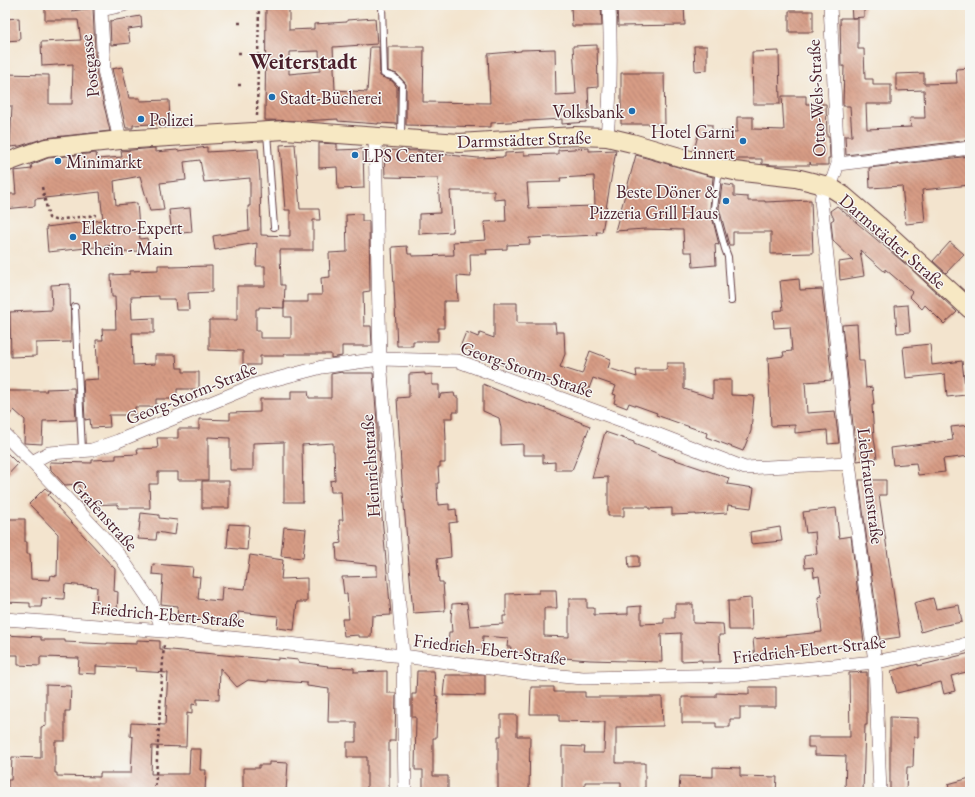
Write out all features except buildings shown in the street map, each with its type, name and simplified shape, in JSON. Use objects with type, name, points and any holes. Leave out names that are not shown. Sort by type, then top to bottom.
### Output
[{"type":"street","name":"Postgasse","points":[[120,140],[104,70],[101,10],[124,5]]},
{"type":"street","points":[[607,137],[610,99],[609,5]]},
{"type":"street","name":"Otto-Wels-Straße","points":[[827,186],[838,164],[831,77],[830,5]]},
{"type":"street","name":"Darmstädter Straße","points":[[5,163],[46,148],[120,140],[285,130],[459,142],[575,136],[607,137],[719,168],[796,178],[827,186],[844,196],[878,224],[970,309]]},
{"type":"street","name":"Heinrichstraße","points":[[375,137],[380,359],[403,656],[405,792]]},
{"type":"street","points":[[838,164],[970,148]]},
{"type":"street","name":"Liebfrauenstraße","points":[[827,186],[821,200],[849,463],[875,662],[880,792]]},
{"type":"street","name":"Georg-Storm-Straße","points":[[32,462],[49,453],[92,450],[118,441],[257,384],[322,367],[380,359],[458,361],[629,423],[745,468],[849,463]]},
{"type":"street","name":"Grafenstraße","points":[[5,435],[102,536],[122,559],[151,602],[164,631]]},
{"type":"street","name":"Friedrich-Ebert-Straße","points":[[5,619],[164,631],[403,656],[527,673],[583,678],[740,675],[875,662],[961,646],[970,642]]},
{"type":"lane","points":[[382,5],[384,74],[394,78],[402,85],[401,139]]},
{"type":"lane","points":[[262,132],[274,227]]},
{"type":"lane","points":[[719,168],[714,208],[728,257],[731,301]]},
{"type":"lane","points":[[75,307],[82,450]]},
{"type":"path","points":[[259,5],[262,132]]},
{"type":"path","points":[[238,23],[244,23]]},
{"type":"path","points":[[238,53],[243,53]]},
{"type":"path","points":[[238,85],[243,85]]},
{"type":"path","points":[[42,187],[49,218],[55,220],[96,215]]},
{"type":"path","points":[[155,792],[164,631]]},
{"type":"place","name":"Stadt-Bücherei","points":[[272,97]]},
{"type":"place","name":"Volksbank","points":[[632,111]]},
{"type":"place","name":"Polizei","points":[[141,119]]},
{"type":"place","name":"Hotel Garni Linnert","points":[[743,141]]},
{"type":"place","name":"LPS Center","points":[[355,155]]},
{"type":"place","name":"Minimarkt","points":[[58,161]]},
{"type":"place","name":"Beste Döner & Pizzeria Grill Haus","points":[[726,201]]},
{"type":"place","name":"Elektro-Expert Rhein - Main","points":[[73,237]]},
{"type":"district","name":"Weiterstadt","points":[[303,61]]}]
